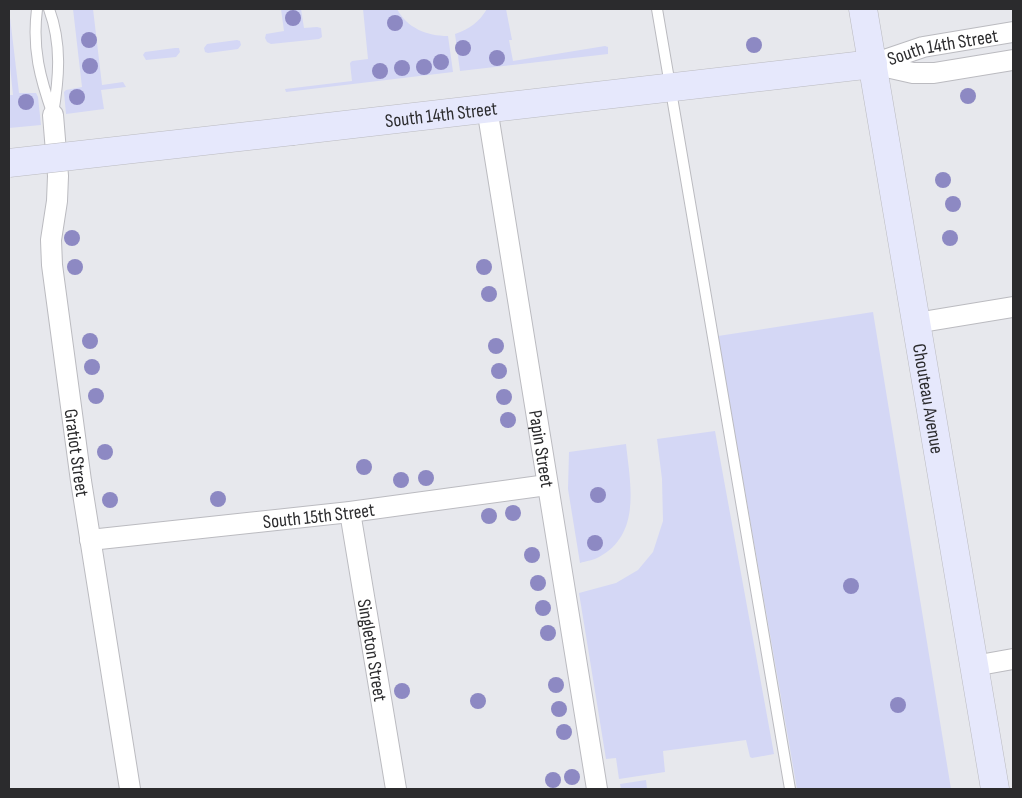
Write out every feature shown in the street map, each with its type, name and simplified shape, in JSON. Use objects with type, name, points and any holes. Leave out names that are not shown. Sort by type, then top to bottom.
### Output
[{"type":"main road","name":"Chouteau Avenue","points":[[863,9],[995,789]]},
{"type":"main road","name":"South 14th Street","points":[[9,164],[873,64]]},
{"type":"street","name":"South 14th Street","points":[[873,64],[923,47],[1013,32]]},
{"type":"street","name":"South 14th Street","points":[[873,64],[913,72],[934,73],[1013,60]]},
{"type":"street","name":"Papin Street","points":[[487,108],[597,789]]},
{"type":"street","name":"Gratiot Street","points":[[53,115],[58,176],[57,201],[51,240],[52,264],[81,480],[130,789]]},
{"type":"street","points":[[916,323],[1013,307]]},
{"type":"street","name":"South 15th Street","points":[[90,540],[350,512],[547,485]]},
{"type":"street","name":"Singleton Street","points":[[350,512],[396,789]]},
{"type":"street","points":[[974,666],[1013,659]]},
{"type":"lane","name":"Gratiot Street","points":[[36,9],[35,38],[37,64],[53,115]]},
{"type":"lane","name":"Gratiot Street","points":[[48,9],[56,35],[59,62],[59,82],[53,115]]},
{"type":"lane","points":[[657,9],[790,789]]},
{"type":"shaded area","points":[[9,9],[19,93],[36,93],[41,125],[9,128],[9,95],[13,95],[9,56]]},
{"type":"shaded area","points":[[73,9],[93,9],[102,85],[123,82],[126,87],[101,90],[104,109],[66,114],[64,92],[82,87]]},
{"type":"shaded area","points":[[281,9],[301,9],[304,28],[321,28],[322,37],[319,39],[271,44],[267,42],[266,34],[284,31]]},
{"type":"shaded area","points":[[363,9],[397,9],[406,21],[418,30],[440,36],[448,36],[453,72],[286,92],[285,89],[352,81],[350,63],[352,61],[368,59]]},
{"type":"shaded area","points":[[487,9],[506,9],[512,40],[509,40],[513,61],[605,46],[608,47],[608,54],[460,71],[455,34],[474,24]]},
{"type":"shaded area","points":[[240,41],[241,45],[238,49],[205,52],[204,48],[207,44]]},
{"type":"shaded area","points":[[179,48],[180,52],[176,57],[146,60],[143,55],[145,52]]},
{"type":"shaded area","points":[[873,312],[951,789],[797,789],[718,336]]},
{"type":"shaded area","points":[[715,431],[774,754],[750,757],[746,740],[663,751],[665,772],[619,779],[616,758],[606,759],[579,593],[616,583],[638,570],[653,552],[663,521],[662,479],[657,439]]},
{"type":"shaded area","points":[[626,444],[631,491],[627,521],[622,535],[613,547],[597,558],[580,563],[568,489],[569,452]]},
{"type":"shaded area","points":[[646,780],[647,789],[621,789],[620,784]]}]
